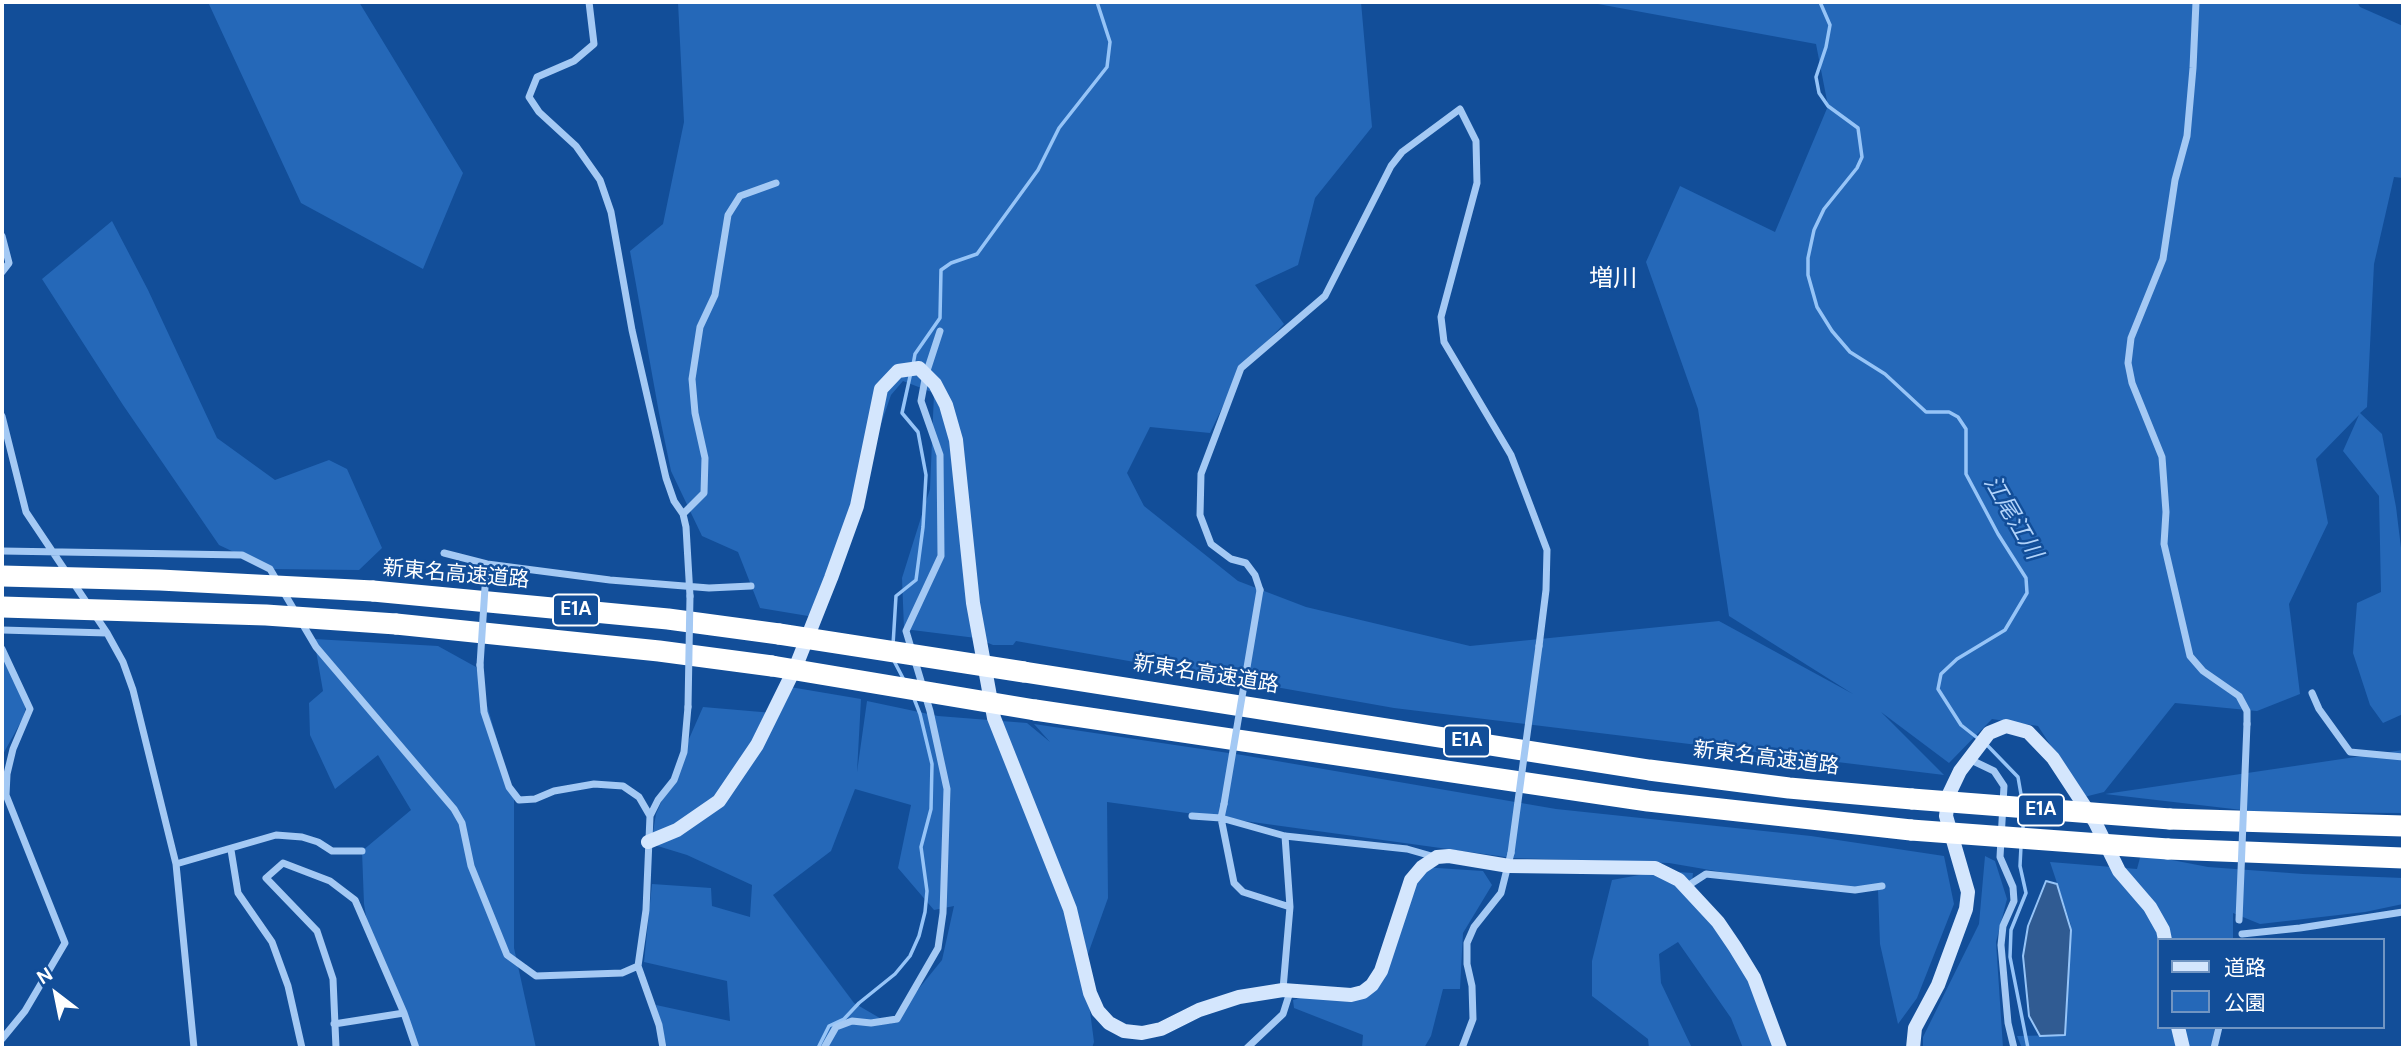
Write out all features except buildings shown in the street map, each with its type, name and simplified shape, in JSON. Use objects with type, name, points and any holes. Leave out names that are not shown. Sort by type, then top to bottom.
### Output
[{"type":"highway","name":"新東名高速道路","points":[[2,576],[160,580],[373,591],[668,619],[1649,770],[1789,788],[2170,819],[2403,826]]},
{"type":"highway","name":"E1A","points":[[2,607],[266,615],[396,624],[659,651],[772,666],[1035,710],[1648,801],[1912,830],[2168,849],[2403,858]]},
{"type":"street","points":[[589,2],[594,44],[574,61],[537,77],[529,97],[539,112],[576,146],[600,180],[611,212],[632,330],[666,478],[674,501],[683,514],[690,586],[688,707],[684,752],[674,780],[657,800],[650,816],[646,910],[638,966],[659,1026],[663,1048]]},
{"type":"street","points":[[2196,2],[2187,136],[2175,180],[2163,259],[2131,338],[2128,363],[2132,383],[2162,457],[2166,512],[2164,544],[2190,656],[2203,671],[2239,696],[2247,711],[2239,920],[2242,937],[2403,912]]},
{"type":"street","points":[[1290,907],[1243,892],[1234,883],[1221,818],[1260,590],[1255,575],[1246,563],[1231,559],[1212,544],[1200,515],[1201,474],[1241,368],[1325,296],[1391,166],[1402,152],[1460,109],[1476,141],[1477,183],[1441,317],[1444,342],[1511,455],[1547,550],[1546,590],[1510,860],[1501,893],[1474,927],[1467,943],[1473,1019],[1462,1048]]},
{"type":"street","points":[[683,514],[704,493],[705,458],[695,412],[692,379],[700,327],[715,295],[727,215],[740,196],[776,183]]},
{"type":"street","points":[[2,236],[9,263],[2,272]]},
{"type":"street","points":[[824,1048],[836,1027],[852,1021],[871,1023],[897,1019],[938,948],[943,913],[947,789],[930,711],[906,631],[941,556],[940,455],[921,401],[922,371],[940,331]]},
{"type":"street","points":[[648,842],[677,830],[719,801],[757,745],[796,666],[857,506],[881,389],[898,371],[922,371],[935,384],[946,405],[956,440],[972,603],[994,718],[1070,909],[1090,993],[1098,1011],[1109,1023],[1124,1031],[1142,1033],[1161,1029],[1199,1010],[1238,997],[1286,991],[1351,995],[1363,992],[1372,985],[1381,971],[1411,880],[1422,867],[1437,857]]},
{"type":"street","points":[[2,416],[26,512],[107,633],[123,662],[133,690],[176,864],[194,1048]]},
{"type":"street","points":[[2,551],[243,555],[270,569],[316,647],[463,823],[471,866],[507,955],[537,976],[622,973],[638,966]]},
{"type":"street","points":[[444,553],[486,568],[690,586],[751,586]]},
{"type":"street","points":[[486,568],[480,665],[484,712],[509,787],[519,800],[535,799],[554,791],[594,784],[623,786],[639,797],[650,816]]},
{"type":"street","points":[[2,630],[107,633]]},
{"type":"street","points":[[2,649],[30,709],[13,749],[7,774],[6,795],[65,943],[25,1011],[2,1039]]},
{"type":"street","points":[[2312,693],[2319,709],[2350,752],[2403,757]]},
{"type":"street","points":[[1913,1048],[1915,1028],[1938,985],[1966,909],[1968,892],[1946,816],[1949,794],[1969,758],[1989,733],[2006,726],[2028,732],[2053,758],[2095,822],[2119,871],[2150,907],[2164,938]]},
{"type":"street","points":[[1969,758],[1994,771],[2004,786],[2000,857],[2013,887],[2014,901],[2003,926],[2001,945],[2008,1023],[2014,1048]]},
{"type":"street","points":[[1192,816],[1221,818],[1285,836],[1407,849],[1437,857],[1655,868],[1679,880],[1718,922],[1754,978],[1780,1048]]},
{"type":"street","points":[[176,864],[276,835],[302,837],[318,842],[332,851],[362,851]]},
{"type":"street","points":[[1247,1048],[1283,1014],[1290,907],[1285,836]]},
{"type":"street","points":[[230,850],[238,893],[272,942],[284,975],[302,1048]]},
{"type":"street","points":[[336,1048],[333,979],[317,931],[266,878],[283,863],[330,881],[355,900],[404,1013],[416,1048]]},
{"type":"street","points":[[1686,887],[1706,874],[1855,890],[1882,886]]},
{"type":"street","points":[[334,1024],[404,1013]]},
{"type":"street","points":[[2178,1029],[2183,1048]]},
{"type":"street","points":[[2214,1048],[2219,1029]]},
{"type":"green space","points":[[208,2],[359,2],[463,173],[423,269],[301,203]]},
{"type":"green space","points":[[678,2],[1361,2],[1372,127],[1315,198],[1298,265],[1255,285],[1284,324],[1241,368],[1210,433],[1150,427],[1127,473],[1144,506],[1238,581],[1306,607],[1470,646],[1719,621],[1853,694],[1729,616],[1698,409],[1646,262],[1680,186],[1775,232],[1828,106],[1816,44],[1587,2],[2357,2],[2360,7],[2403,26],[2403,178],[2394,177],[2374,264],[2367,407],[2360,413],[2382,434],[2396,507],[2403,564],[2403,714],[2383,723],[2370,705],[2353,653],[2357,603],[2381,592],[2379,496],[2343,451],[2359,415],[2316,459],[2328,523],[2289,604],[2300,694],[2257,711],[2175,703],[2104,792],[2084,797],[2038,726],[1992,719],[1949,763],[1881,712],[1944,775],[1394,708],[1016,641],[1013,645],[993,645],[976,638],[904,629],[902,578],[930,489],[934,393],[903,381],[891,395],[814,617],[760,608],[738,552],[702,536],[671,471],[630,251],[663,224],[684,122]]},
{"type":"green space","points":[[112,221],[148,290],[217,438],[275,480],[329,460],[347,469],[382,548],[359,570],[270,569],[219,545],[123,405],[42,279]]},
{"type":"green space","points":[[314,639],[438,646],[476,667],[514,799],[514,948],[536,1048],[416,1048],[367,922],[362,851],[411,810],[378,755],[335,789],[310,735],[309,703],[323,691]]},
{"type":"green space","points":[[2,653],[27,703],[23,718],[2,756]]},
{"type":"green space","points":[[790,687],[861,699],[857,772],[867,701],[938,716],[1027,723],[1050,742],[1034,724],[1242,755],[1556,809],[1811,836],[1944,856],[1954,904],[1917,998],[1898,1024],[1880,944],[1878,890],[1786,883],[1669,863],[1513,858],[1107,802],[1108,898],[1084,965],[1094,1042],[1092,1048],[667,1048],[656,1005],[730,1021],[727,981],[644,962],[652,884],[711,888],[712,906],[750,917],[752,885],[687,855],[651,844],[656,814],[703,707],[773,713]],"holes":[[[855,789],[911,805],[898,868],[934,910],[954,906],[942,960],[890,1024],[854,1003],[773,895],[831,851]]]},
{"type":"green space","points":[[2403,750],[2403,813],[2259,812],[2105,794]]},
{"type":"green space","points":[[2141,854],[2208,867],[2403,878],[2403,904],[2365,912],[2260,924],[2233,913],[2233,938],[2156,938],[2156,1029],[2215,1029],[2211,1048],[2022,1048],[2017,1036],[2064,1035],[2071,925],[2050,862],[2137,869]]},
{"type":"green space","points":[[1985,856],[1995,861],[2007,899],[1996,942],[2003,1048],[1923,1048],[1923,1037],[1979,924]]},
{"type":"green space","points":[[1422,867],[1483,871],[1492,885],[1463,933],[1460,989],[1443,989],[1431,1036],[1424,1048],[1362,1048],[1363,1035],[1294,1008],[1293,1000],[1317,993],[1369,992]]},
{"type":"green space","points":[[1661,871],[1693,873],[1691,892],[1756,985],[1779,1048],[1743,1048],[1731,1018],[1678,942],[1659,954],[1661,983],[1692,1048],[1649,1048],[1648,1039],[1592,996],[1592,961],[1612,880]]},
{"type":"shaded area","points":[[2046,881],[2057,884],[2071,930],[2065,1035],[2040,1036],[2029,1016],[2023,956],[2028,926]]},
{"type":"waterway","points":[[913,365],[915,354],[940,318],[941,270],[951,263],[977,254],[1038,170],[1059,128],[1107,67],[1110,42],[1097,2]]},
{"type":"waterway","name":"江尾江川","points":[[1820,2],[1830,25],[1816,77],[1819,93],[1828,106],[1858,128],[1862,157],[1857,168],[1824,209],[1814,230],[1808,258],[1808,275],[1817,307],[1850,352],[1885,374],[1926,412],[1949,412],[1958,417],[1966,429],[1966,474],[1998,534],[2026,578],[2027,593],[2005,630],[1957,659],[1941,674],[1938,689],[1961,725],[1980,740]]},
{"type":"waterway","points":[[893,645],[896,596],[916,580],[923,527],[926,475],[918,432],[902,413],[911,372]]},
{"type":"waterway","points":[[893,659],[904,680]]},
{"type":"waterway","points":[[818,1048],[829,1026],[844,1019],[895,974],[910,956],[919,936],[927,891],[921,847],[931,809],[932,764],[913,696]]},
{"type":"waterway","name":"江尾江川","points":[[1986,744],[2018,777],[2022,800]]},
{"type":"waterway","name":"江尾江川","points":[[2023,815],[2023,831]]},
{"type":"waterway","name":"江尾江川","points":[[2021,846],[2020,866],[2026,893],[2011,930],[2010,957],[2028,1048]]},
{"type":"district","name":"増川","points":[[1613,280]]}]
